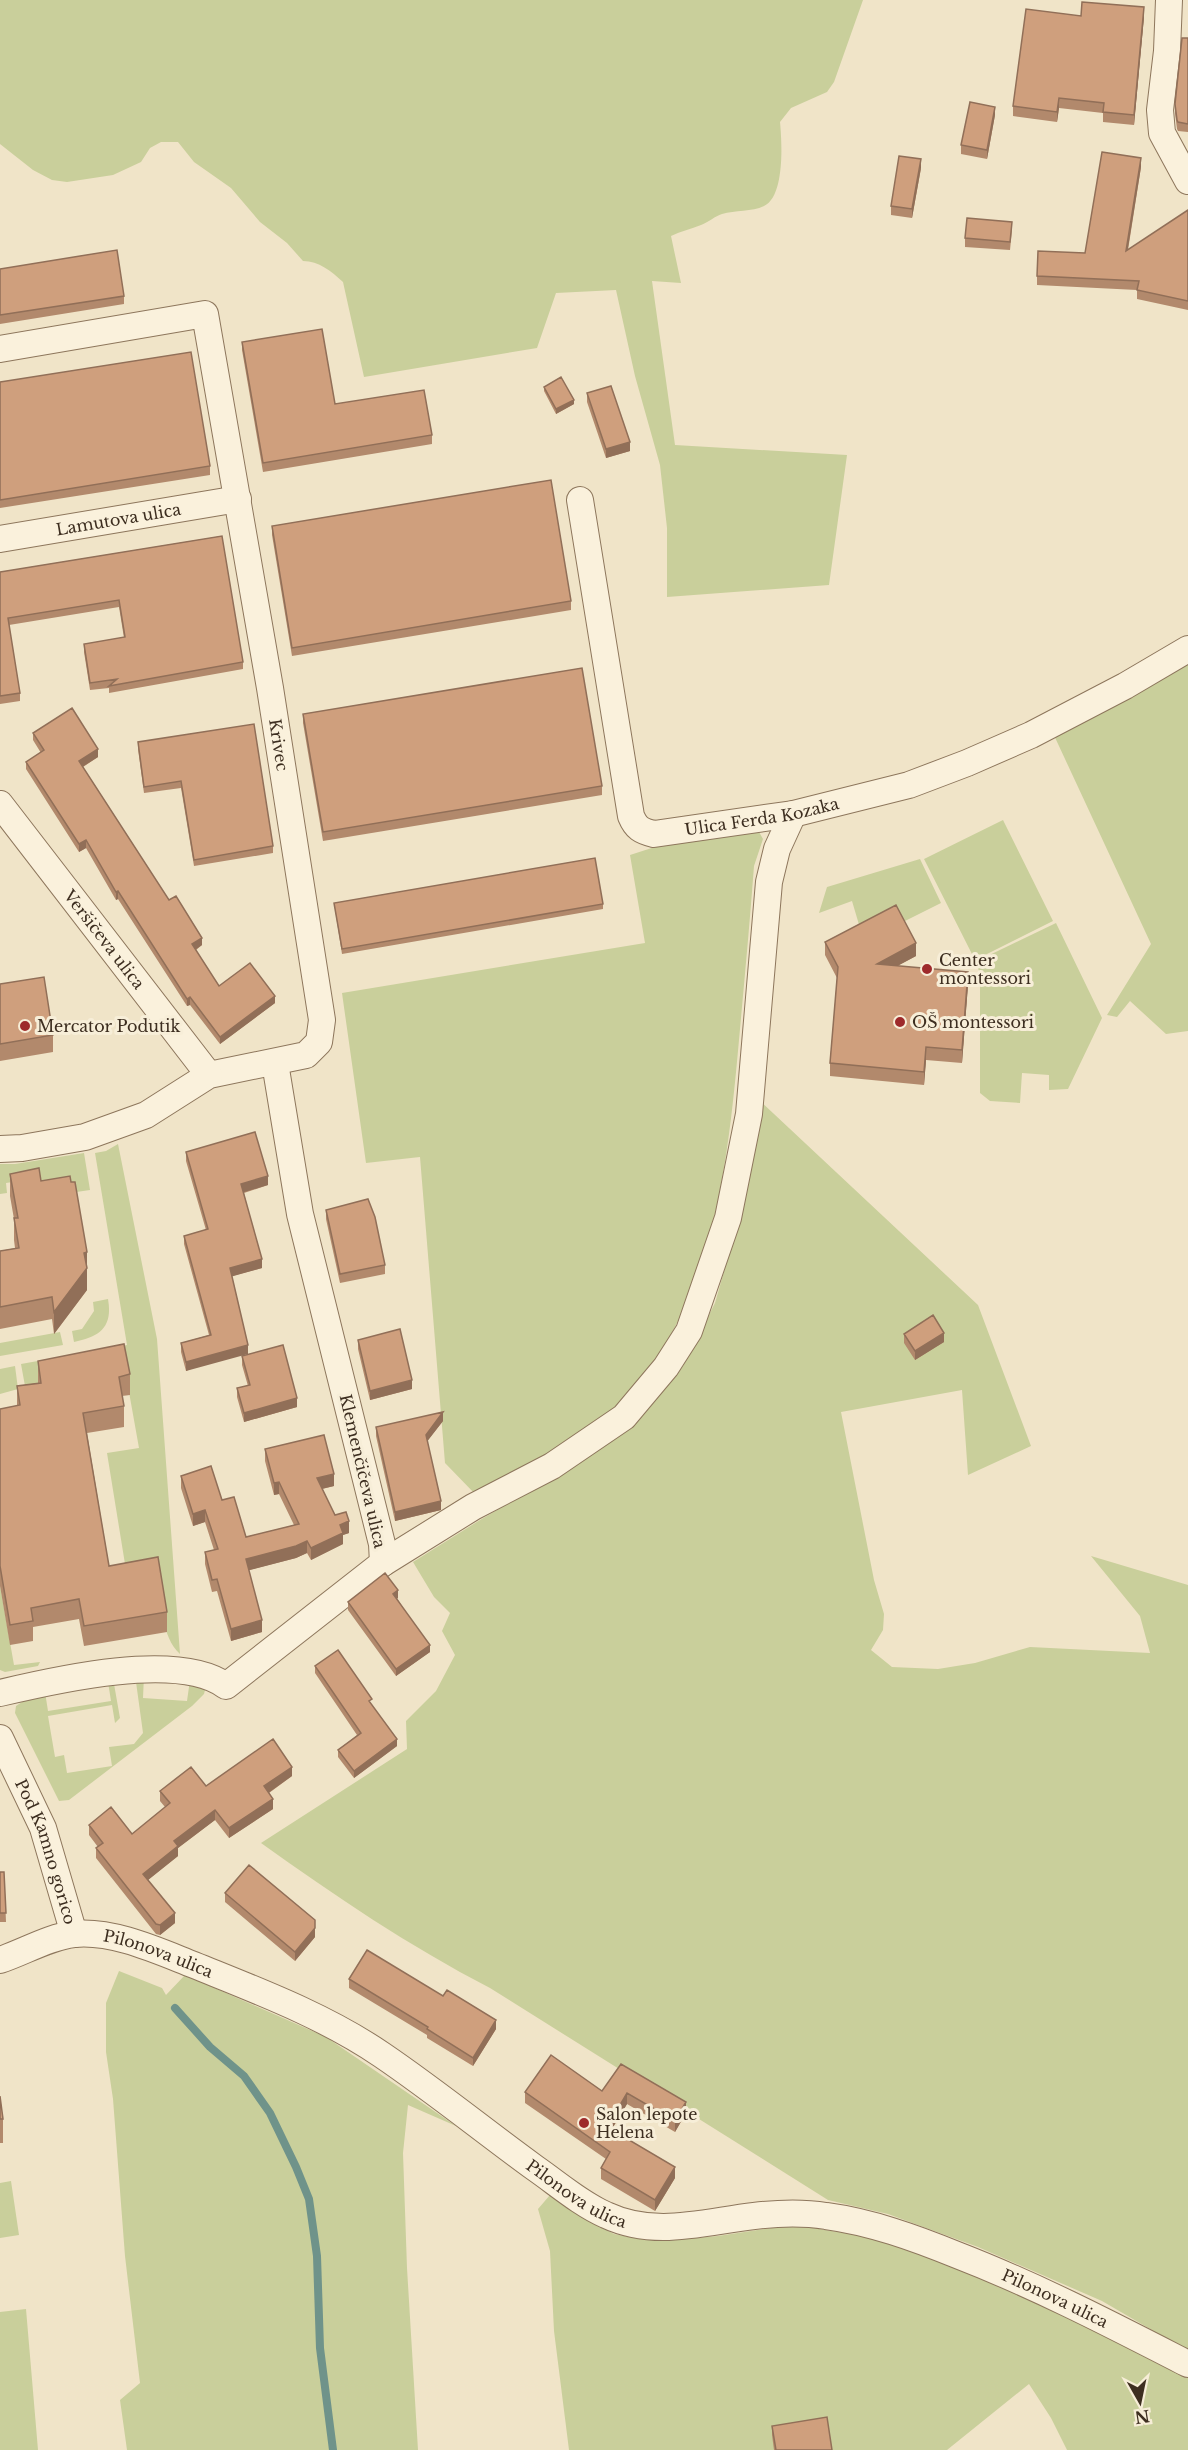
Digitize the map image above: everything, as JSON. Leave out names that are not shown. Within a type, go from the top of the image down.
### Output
[{"type":"street","points":[[1169,0],[1160,111],[1162,133],[1188,181]]},
{"type":"street","name":"Krivec","points":[[0,349],[205,314],[238,500],[322,1020],[319,1041],[306,1055],[209,1076],[146,1115],[85,1137],[22,1148],[0,1149]]},
{"type":"street","name":"Lamutova ulica","points":[[0,539],[238,500]]},
{"type":"street","name":"Ulica Ferda Kozaka","points":[[580,500],[631,816],[635,827],[654,834],[793,814],[909,785],[967,763],[1063,718],[1125,686],[1188,649]]},
{"type":"street","name":"Veršičeva ulica","points":[[0,804],[209,1076]]},
{"type":"street","points":[[383,1563],[473,1507],[552,1466],[624,1417],[666,1367],[689,1331],[728,1218],[749,1114],[769,882],[777,849],[793,814]]},
{"type":"street","name":"Klemenčičeva ulica","points":[[0,1693],[55,1681],[147,1669],[189,1671],[208,1676],[226,1686],[383,1563],[379,1532],[300,1214],[275,1063]]},
{"type":"street","name":"Pod Kamno gorico","points":[[0,1738],[43,1828],[75,1934]]},
{"type":"street","name":"Pilonova ulica","points":[[0,1960],[59,1937],[75,1934],[115,1938],[180,1960],[328,2023],[381,2054],[567,2191],[614,2219],[658,2228],[792,2213],[858,2222],[923,2242],[997,2270],[1049,2293],[1188,2364]]},
{"type":"green space","points":[[0,0],[863,0],[834,82],[827,92],[791,108],[780,122],[781,168],[776,191],[771,200],[759,208],[722,214],[704,224],[671,236],[681,283],[652,281],[675,445],[847,455],[829,585],[667,597],[667,528],[660,465],[635,376],[616,290],[556,293],[537,348],[364,377],[343,282],[320,265],[303,261],[287,243],[260,222],[231,188],[194,162],[178,142],[161,142],[150,148],[141,162],[113,175],[67,182],[52,180],[33,170],[0,144]]},
{"type":"green space","points":[[1188,658],[1188,1031],[1166,1034],[1130,1001],[1117,1017],[1107,1015],[1151,944],[1052,731]]},
{"type":"green space","points":[[1003,820],[1053,921],[975,960],[924,859]]},
{"type":"green space","points":[[759,832],[763,839],[754,866],[729,1132],[710,1236],[694,1285],[672,1332],[644,1376],[608,1415],[562,1449],[477,1496],[445,1463],[420,1157],[366,1163],[342,993],[645,943],[630,855],[661,845]]},
{"type":"green space","points":[[920,859],[941,903],[903,922],[860,928],[852,901],[819,913],[827,887]]},
{"type":"green space","points":[[1056,923],[1102,1018],[1068,1089],[1049,1090],[1049,1075],[1022,1073],[1020,1103],[990,1101],[980,1093],[980,973],[975,962]]},
{"type":"green space","points":[[758,1099],[978,1305],[1031,1446],[968,1475],[962,1390],[841,1412],[874,1580],[884,1614],[883,1630],[871,1650],[892,1667],[938,1669],[975,1663],[1030,1647],[1150,1653],[1140,1616],[1091,1556],[1188,1585],[1188,2351],[1102,2301],[978,2247],[888,2214],[828,2200],[490,1988],[401,1938],[261,1843],[407,1749],[406,1721],[436,1691],[455,1655],[442,1631],[450,1613],[434,1597],[413,1562],[566,1470],[645,1409],[683,1366],[715,1303],[733,1240]]},
{"type":"green space","points":[[118,1144],[157,1339],[180,1654],[174,1647],[166,1629],[158,1577],[125,1564],[107,1453],[139,1448],[124,1364],[25,1386],[21,1364],[127,1345],[95,1153],[106,1151]]},
{"type":"green space","points":[[84,1153],[90,1190],[42,1197],[38,1178],[6,1183],[7,1193],[0,1194],[0,1164],[15,1164]]},
{"type":"green space","points":[[108,1299],[108,1317],[103,1329],[98,1334],[74,1342],[72,1331],[82,1329],[94,1311],[93,1302]]},
{"type":"green space","points":[[60,1332],[63,1345],[0,1356],[0,1343]]},
{"type":"green space","points":[[15,1366],[18,1389],[0,1394],[0,1369]]},
{"type":"green space","points":[[0,1586],[14,1665],[40,1662],[38,1666],[5,1672],[0,1670]]},
{"type":"green space","points":[[144,1676],[143,1698],[187,1701],[190,1680],[205,1690],[204,1694],[192,1706],[69,1800],[59,1801],[15,1713],[16,1706],[28,1698],[45,1692],[48,1711],[111,1701],[108,1682],[114,1684],[120,1718],[115,1723],[112,1705],[48,1716],[55,1757],[64,1755],[67,1773],[112,1766],[109,1747],[134,1744],[143,1733],[136,1682]]},
{"type":"green space","points":[[119,1971],[162,1988],[166,1995],[185,1975],[326,2037],[456,2126],[408,2105],[403,2153],[407,2268],[418,2450],[127,2450],[120,2400],[140,2383],[125,2256],[113,2099],[106,2052],[106,2003]]},
{"type":"green space","points":[[11,2181],[19,2235],[0,2238],[0,2183]]},
{"type":"green space","points":[[550,2195],[614,2234],[640,2239],[670,2240],[778,2227],[807,2227],[869,2237],[972,2273],[1067,2315],[1188,2378],[1188,2450],[1067,2450],[1051,2418],[1029,2384],[947,2450],[569,2450],[554,2331],[550,2251],[538,2209]]},
{"type":"green space","points":[[26,2309],[38,2450],[0,2450],[0,2312]]},
{"type":"building","points":[[1082,2],[1144,7],[1134,115],[1103,112],[1104,103],[1059,98],[1057,112],[1013,106],[1026,9],[1081,16]]},
{"type":"building","points":[[1182,38],[1188,38],[1188,124],[1178,122],[1175,104]]},
{"type":"building","points":[[970,102],[995,107],[987,150],[961,145]]},
{"type":"building","points":[[1102,152],[1141,158],[1126,251],[1188,210],[1188,301],[1137,290],[1139,281],[1037,276],[1038,251],[1085,253]]},
{"type":"building","points":[[899,156],[921,159],[912,209],[891,206]]},
{"type":"building","points":[[967,218],[1012,222],[1010,242],[965,238]]},
{"type":"building","points":[[117,250],[124,296],[0,315],[0,269]]},
{"type":"building","points":[[322,329],[335,404],[424,390],[432,435],[263,463],[242,342]]},
{"type":"building","points":[[191,352],[210,466],[0,500],[0,382]]},
{"type":"building","points":[[561,377],[574,400],[556,409],[544,387]]},
{"type":"building","points":[[611,386],[630,442],[606,449],[587,393]]},
{"type":"building","points":[[551,480],[571,601],[292,648],[272,526]]},
{"type":"building","points":[[222,536],[243,662],[109,686],[117,679],[90,683],[84,644],[125,637],[119,600],[8,618],[20,693],[0,696],[0,572]]},
{"type":"building","points":[[582,668],[602,786],[323,832],[303,714]]},
{"type":"building","points":[[72,708],[98,749],[79,761],[169,900],[176,896],[202,938],[192,944],[219,986],[250,963],[275,996],[220,1037],[190,997],[187,999],[118,891],[116,892],[86,840],[79,844],[26,762],[44,750],[33,733]]},
{"type":"building","points":[[254,724],[273,846],[194,860],[181,781],[144,787],[138,742]]},
{"type":"building","points":[[595,858],[603,904],[342,949],[334,903]]},
{"type":"building","name":"OŠ montessori","points":[[896,905],[916,943],[877,964],[968,972],[962,1050],[926,1047],[924,1072],[830,1063],[838,967],[825,942]]},
{"type":"building","name":"Mercator Podutik","points":[[44,977],[53,1035],[0,1044],[0,984]]},
{"type":"building","points":[[255,1132],[268,1176],[241,1184],[262,1259],[230,1268],[248,1345],[186,1362],[181,1343],[211,1335],[184,1236],[208,1229],[186,1152]]},
{"type":"building","points":[[39,1168],[41,1181],[70,1176],[71,1182],[75,1182],[87,1252],[84,1253],[87,1268],[54,1312],[52,1297],[0,1307],[0,1251],[19,1248],[14,1218],[18,1218],[10,1174]]},
{"type":"building","points":[[368,1199],[375,1217],[385,1265],[340,1274],[326,1210]]},
{"type":"building","points":[[933,1315],[944,1333],[915,1351],[904,1334]]},
{"type":"building","points":[[400,1329],[412,1380],[370,1391],[358,1340]]},
{"type":"building","points":[[124,1344],[130,1374],[119,1377],[124,1406],[83,1413],[109,1566],[158,1557],[167,1612],[84,1626],[79,1599],[31,1608],[33,1621],[10,1625],[0,1566],[0,1409],[20,1405],[17,1386],[41,1383],[38,1361]]},
{"type":"building","points":[[283,1345],[297,1398],[244,1413],[237,1388],[250,1385],[242,1356]]},
{"type":"building","points":[[443,1412],[426,1435],[441,1501],[395,1512],[376,1427]]},
{"type":"building","points":[[324,1435],[334,1474],[317,1478],[335,1515],[346,1512],[349,1521],[340,1525],[343,1533],[311,1548],[307,1541],[246,1559],[262,1620],[231,1629],[217,1579],[212,1580],[205,1552],[218,1549],[205,1510],[193,1514],[181,1476],[211,1466],[222,1500],[234,1497],[246,1537],[299,1524],[279,1482],[274,1483],[265,1449]]},
{"type":"building","points":[[385,1573],[398,1590],[393,1594],[430,1645],[396,1669],[348,1602]]},
{"type":"building","points":[[338,1650],[372,1699],[369,1701],[397,1739],[354,1771],[338,1750],[361,1733],[315,1666]]},
{"type":"building","points":[[273,1739],[292,1767],[264,1786],[273,1799],[229,1828],[215,1810],[174,1841],[178,1846],[143,1874],[175,1913],[160,1925],[156,1924],[96,1848],[103,1843],[89,1825],[111,1807],[132,1834],[170,1803],[160,1791],[191,1767],[206,1786]]},
{"type":"building","points":[[249,1865],[315,1920],[315,1928],[295,1952],[225,1893]]},
{"type":"building","points":[[0,1872],[4,1872],[6,1913],[0,1913]]},
{"type":"building","points":[[367,1950],[443,1996],[447,1990],[496,2020],[473,2058],[427,2029],[428,2027],[349,1979]]},
{"type":"building","points":[[551,2055],[602,2091],[621,2064],[686,2102],[675,2121],[627,2093],[607,2127],[675,2167],[655,2200],[601,2168],[610,2152],[525,2092]]},
{"type":"building","points":[[0,2096],[3,2119],[0,2119]]},
{"type":"building","points":[[827,2417],[832,2450],[776,2450],[772,2426]]},
{"type":"waterway","points":[[175,2008],[210,2047],[244,2076],[270,2113],[309,2199],[317,2256],[320,2348],[333,2450]]},
{"type":"place","name":"Center montessori","points":[[927,969]]},
{"type":"place","name":"OŠ montessori","points":[[900,1022]]},
{"type":"place","name":"Mercator Podutik","points":[[25,1026]]},
{"type":"place","name":"Salon lepote Helena","points":[[584,2123]]}]
